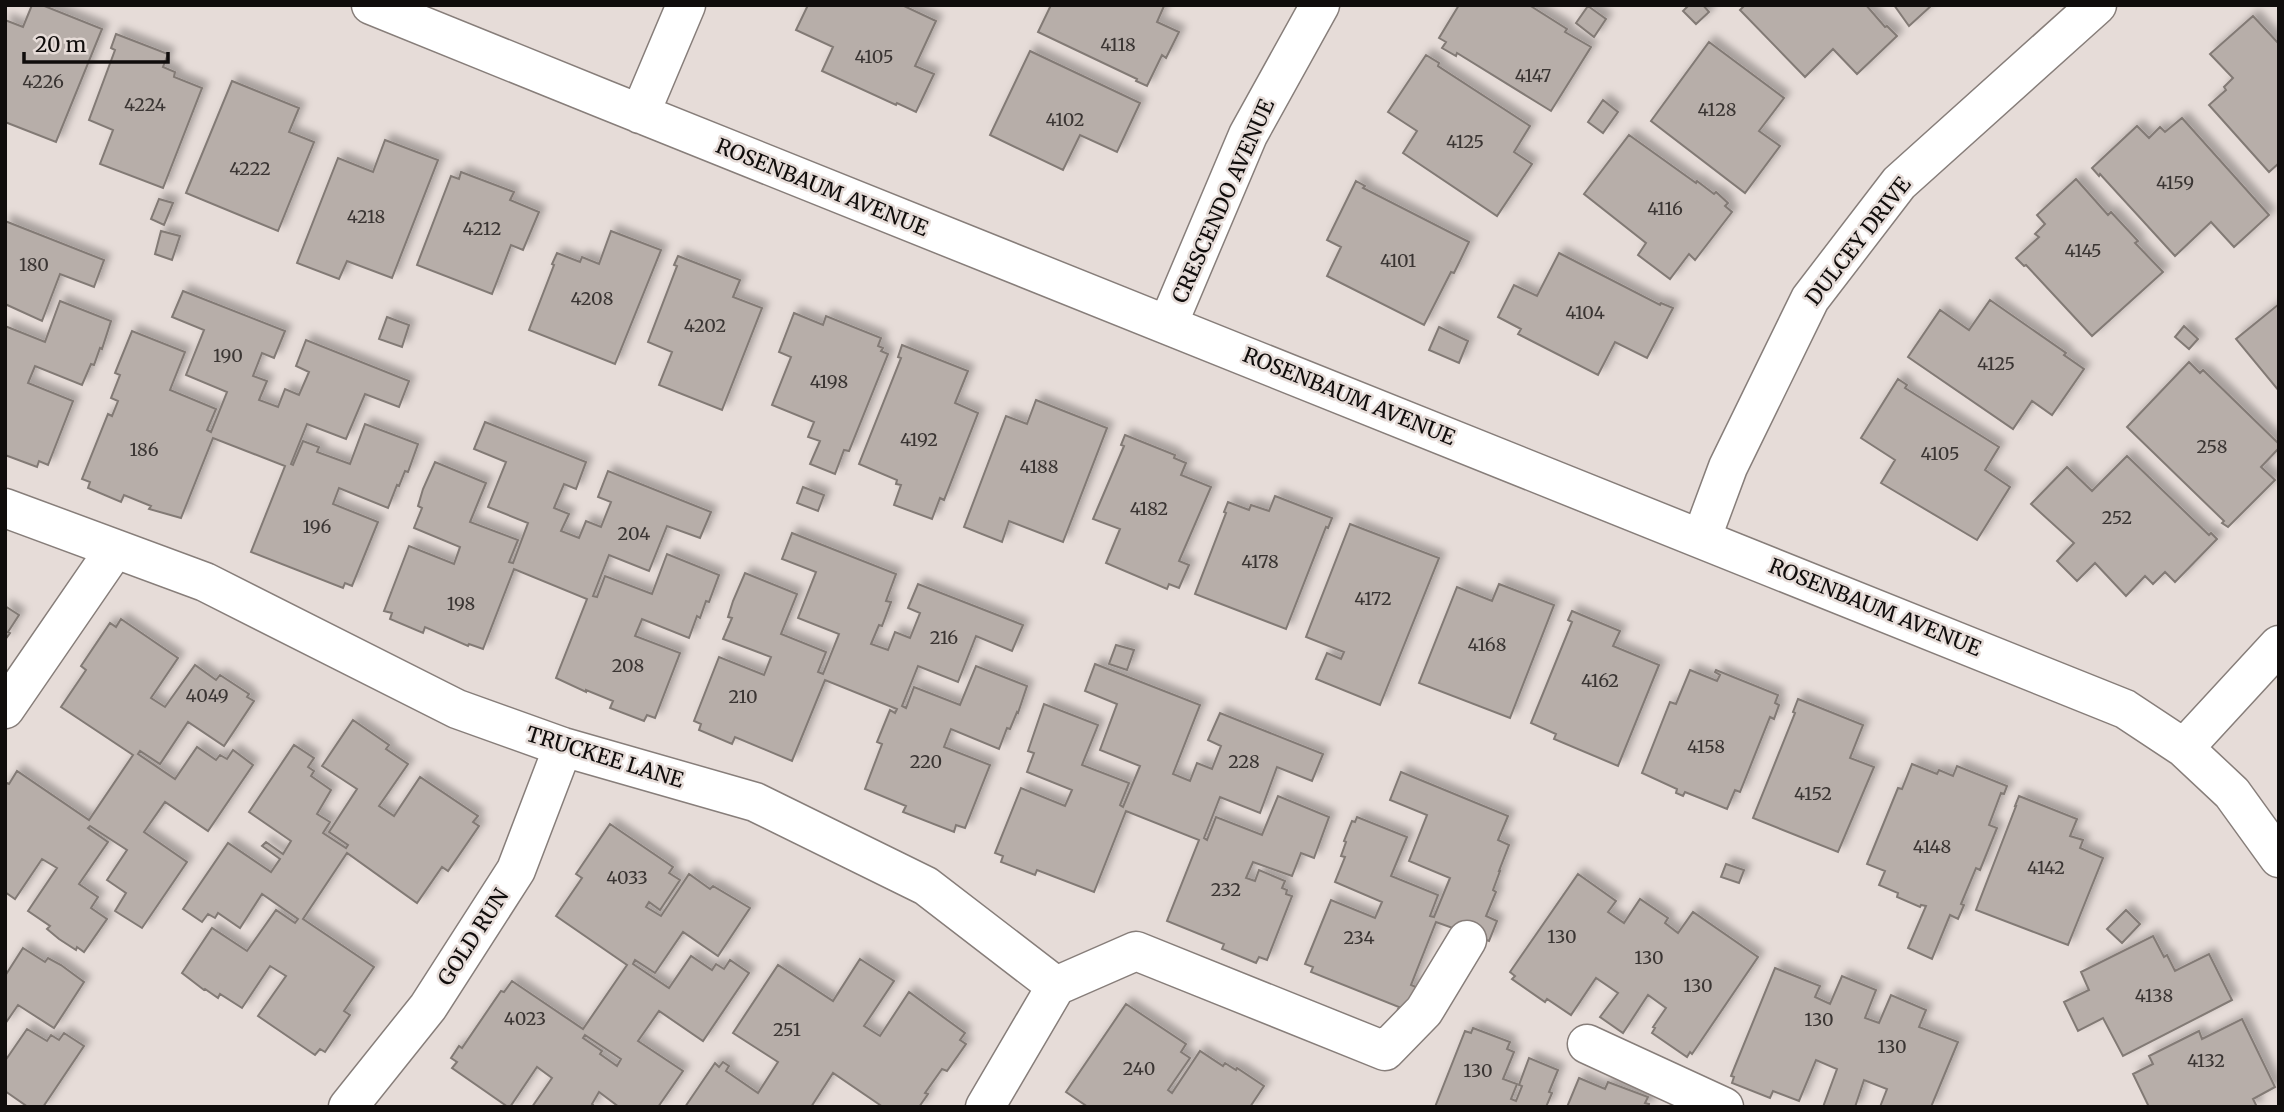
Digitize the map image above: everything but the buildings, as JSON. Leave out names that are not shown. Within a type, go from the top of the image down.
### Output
[{"type":"street","name":"ROSENBAUM AVENUE","points":[[371,5],[2125,709],[2184,748],[2232,793],[2279,858]]},
{"type":"street","points":[[640,114],[686,5]]},
{"type":"street","name":"CRESCENDO AVENUE","points":[[1168,324],[1248,135],[1320,5]]},
{"type":"street","name":"DULCEY DRIVE","points":[[1702,537],[1728,467],[1810,299],[1899,183],[2097,5]]},
{"type":"street","name":"TRUCKEE LANE","points":[[5,508],[205,582],[457,709],[563,747],[755,802],[926,886],[1056,986]]},
{"type":"street","points":[[5,709],[115,549]]},
{"type":"street","points":[[2184,748],[2279,645]]},
{"type":"street","name":"GOLD RUN","points":[[348,1107],[428,1007],[516,870],[563,747]]},
{"type":"street","points":[[985,1107],[1056,986],[1136,951],[1385,1051],[1424,1012],[1467,940]]},
{"type":"street","points":[[1587,1044],[1724,1107]]}]
